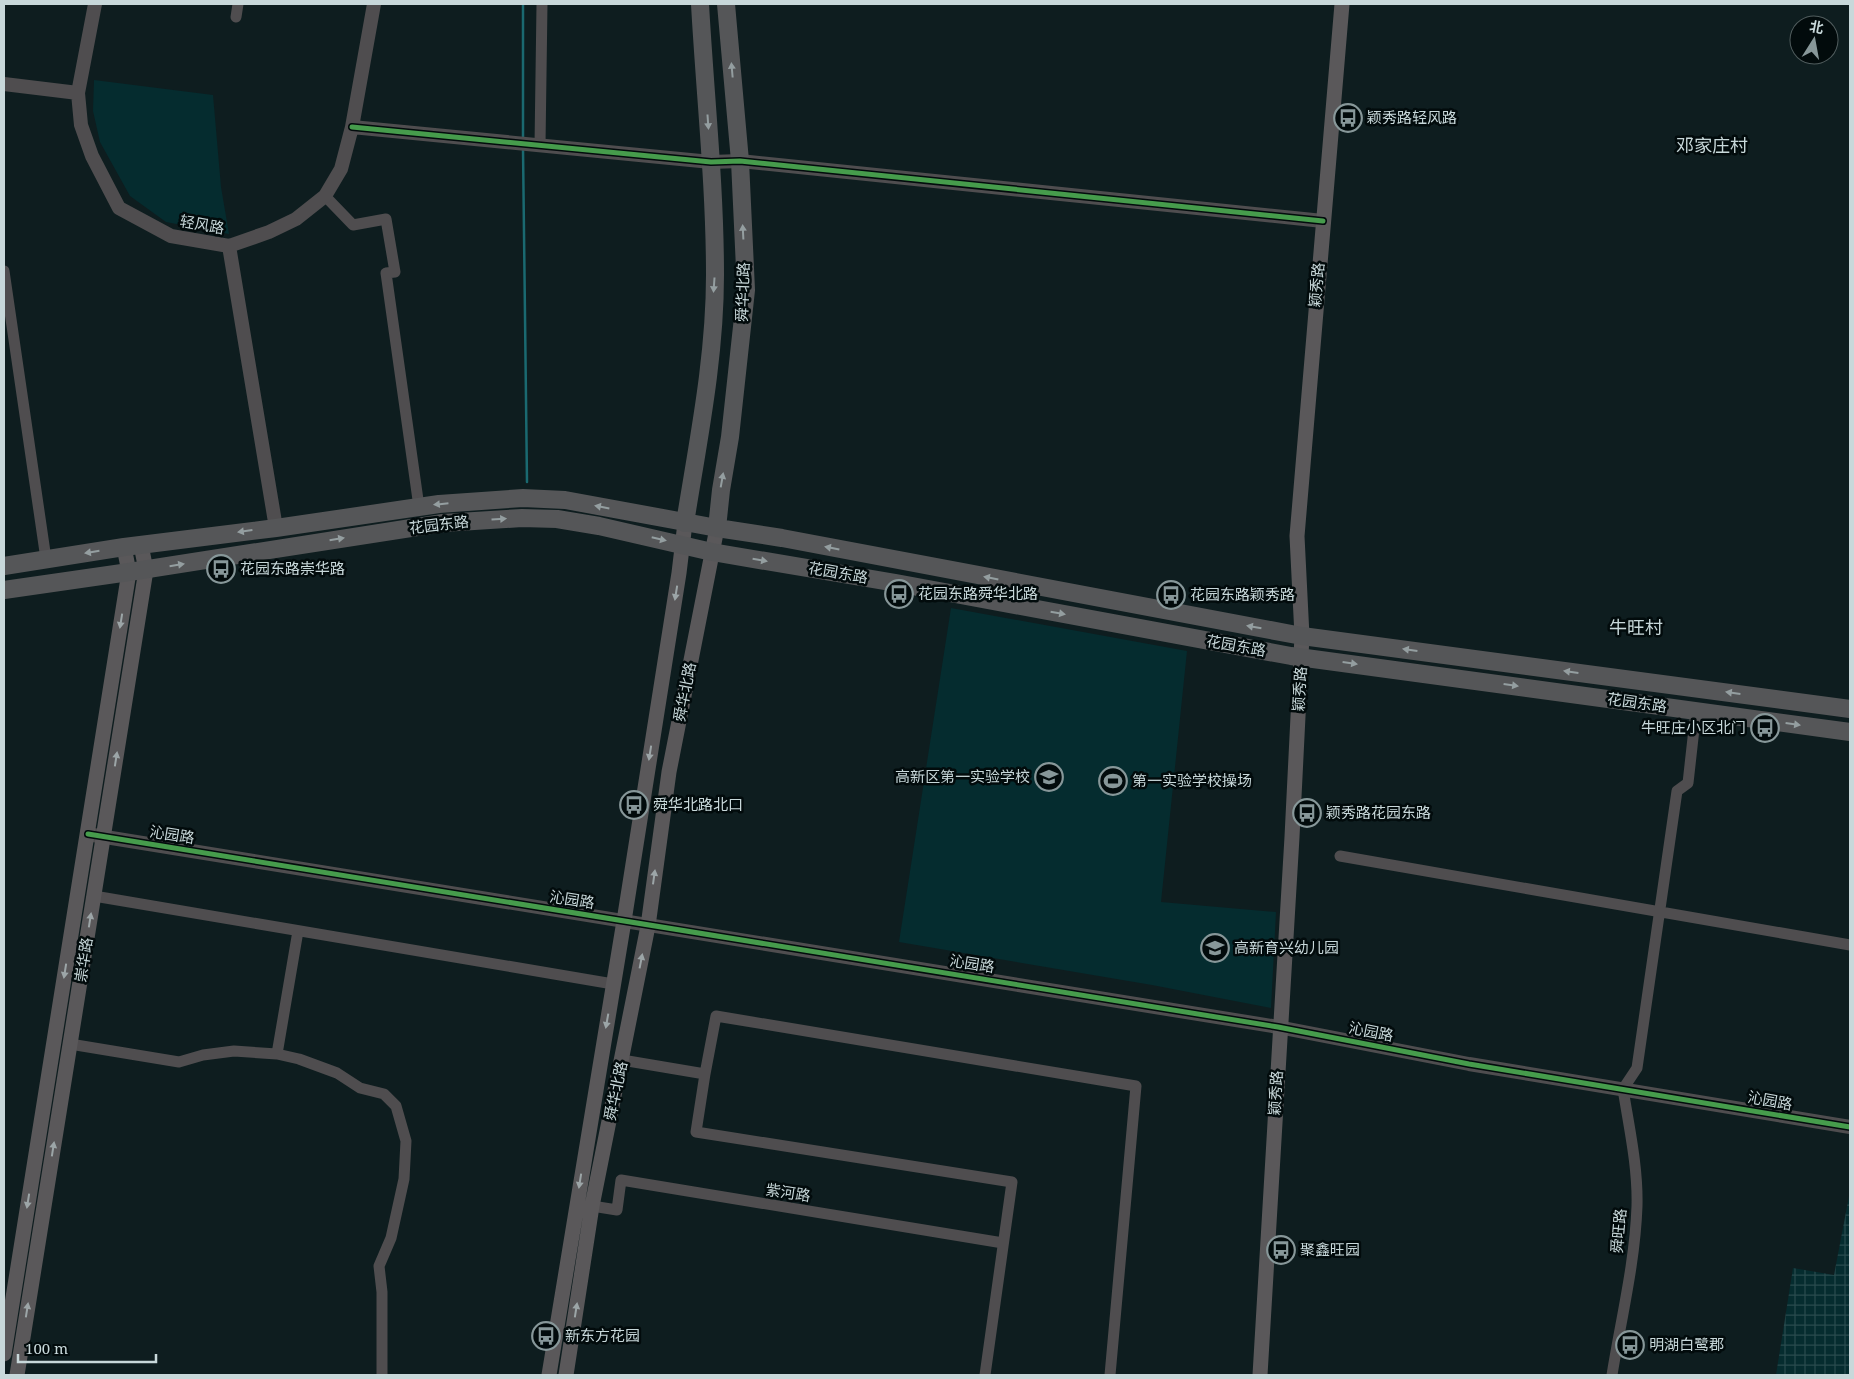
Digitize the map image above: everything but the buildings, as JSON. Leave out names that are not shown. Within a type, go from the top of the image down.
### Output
[{"type":"main road","name":"舜华北路","points":[[549,1375],[624,921],[708,378],[715,276],[711,162],[700,4]]},
{"type":"main road","name":"舜华北路","points":[[566,1375],[592,1206],[648,926],[669,772],[717,528],[730,437],[746,290],[740,161],[726,4]]},
{"type":"main road","name":"颖秀路","points":[[1260,1375],[1302,657],[1297,536],[1342,4]]},
{"type":"main road","name":"花园东路","points":[[4,566],[132,546],[276,528],[439,504],[523,498],[556,500],[782,538],[1302,636],[1850,709]]},
{"type":"main road","name":"花园东路","points":[[4,590],[443,523],[522,518],[557,519],[712,552],[1302,657],[1850,732]]},
{"type":"main road","name":"崇华路","points":[[17,1375],[104,836],[137,571],[132,546]]},
{"type":"main road","name":"崇华路","points":[[4,1354],[88,834],[137,571]]},
{"type":"street","name":"轻风路","points":[[95,4],[78,93],[81,125],[92,156],[120,208],[171,236],[229,246],[276,528]]},
{"type":"street","points":[[236,17],[238,4]]},
{"type":"street","points":[[229,246],[269,232],[296,219],[325,196],[342,169],[352,127],[374,4]]},
{"type":"street","points":[[529,144],[542,4]]},
{"type":"street","points":[[4,84],[78,93]]},
{"type":"street","points":[[352,127],[711,162],[740,161],[1323,221]]},
{"type":"street","points":[[325,196],[353,225],[386,219],[395,272],[386,273],[420,507]]},
{"type":"street","points":[[4,271],[46,559]]},
{"type":"street","points":[[1623,1089],[1637,1068],[1676,791],[1688,783],[1696,711]]},
{"type":"street","name":"沁园路","points":[[88,834],[1280,1028],[1469,1064],[1850,1127]]},
{"type":"street","points":[[1340,856],[1850,945]]},
{"type":"street","points":[[94,896],[613,984]]},
{"type":"street","points":[[277,1054],[298,930]]},
{"type":"street","points":[[985,1375],[1012,1182],[696,1132],[716,1016],[1136,1086],[1110,1375]]},
{"type":"street","points":[[70,1044],[179,1062],[203,1055],[234,1051],[277,1054],[299,1059],[337,1072],[360,1088],[384,1094],[396,1106],[406,1141],[402,1188],[391,1238],[379,1266],[382,1292],[382,1375]]},
{"type":"street","points":[[622,1060],[705,1074]]},
{"type":"street","name":"舜旺路","points":[[1612,1375],[1631,1259],[1637,1205],[1633,1152],[1623,1089]]},
{"type":"street","name":"紫河路","points":[[592,1206],[617,1210],[621,1180],[1003,1243]]},
{"type":"shaded area","points":[[94,80],[213,95],[221,187],[229,234],[166,222],[130,196],[100,142],[93,111]]},
{"type":"shaded area","name":"高新区第一实验学校","points":[[951,608],[1187,651],[1161,902],[1276,912],[1271,1008],[1152,985],[899,942]]},
{"type":"shaded area","points":[[1850,1191],[1850,1375],[1776,1375],[1793,1268],[1834,1275]]},
{"type":"waterway","points":[[523,4],[523,138]]},
{"type":"waterway","points":[[523,149],[527,482]]},
{"type":"cycle path","points":[[352,127],[711,162],[740,161],[1323,221]]},
{"type":"cycle path","points":[[88,834],[1278,1027],[1469,1064],[1850,1127]]},
{"type":"place","name":"颖秀路轻风路","points":[[1348,118]]},
{"type":"place","name":"花园东路崇华路","points":[[221,569]]},
{"type":"place","name":"花园东路舜华北路","points":[[899,594]]},
{"type":"place","name":"花园东路颖秀路","points":[[1171,595]]},
{"type":"place","name":"牛旺庄小区北门","points":[[1765,728]]},
{"type":"place","name":"高新区第一实验学校","points":[[1049,777]]},
{"type":"place","name":"第一实验学校操场","points":[[1113,781]]},
{"type":"place","name":"舜华北路北口","points":[[634,805]]},
{"type":"place","name":"颖秀路花园东路","points":[[1307,813]]},
{"type":"place","name":"高新育兴幼儿园","points":[[1215,948]]},
{"type":"place","name":"聚鑫旺园","points":[[1281,1250]]},
{"type":"place","name":"新东方花园","points":[[546,1336]]},
{"type":"place","name":"明湖白鹭郡","points":[[1630,1345]]},
{"type":"district","name":"邓家庄村","points":[[1712,146]]},
{"type":"district","name":"牛旺村","points":[[1636,628]]}]
